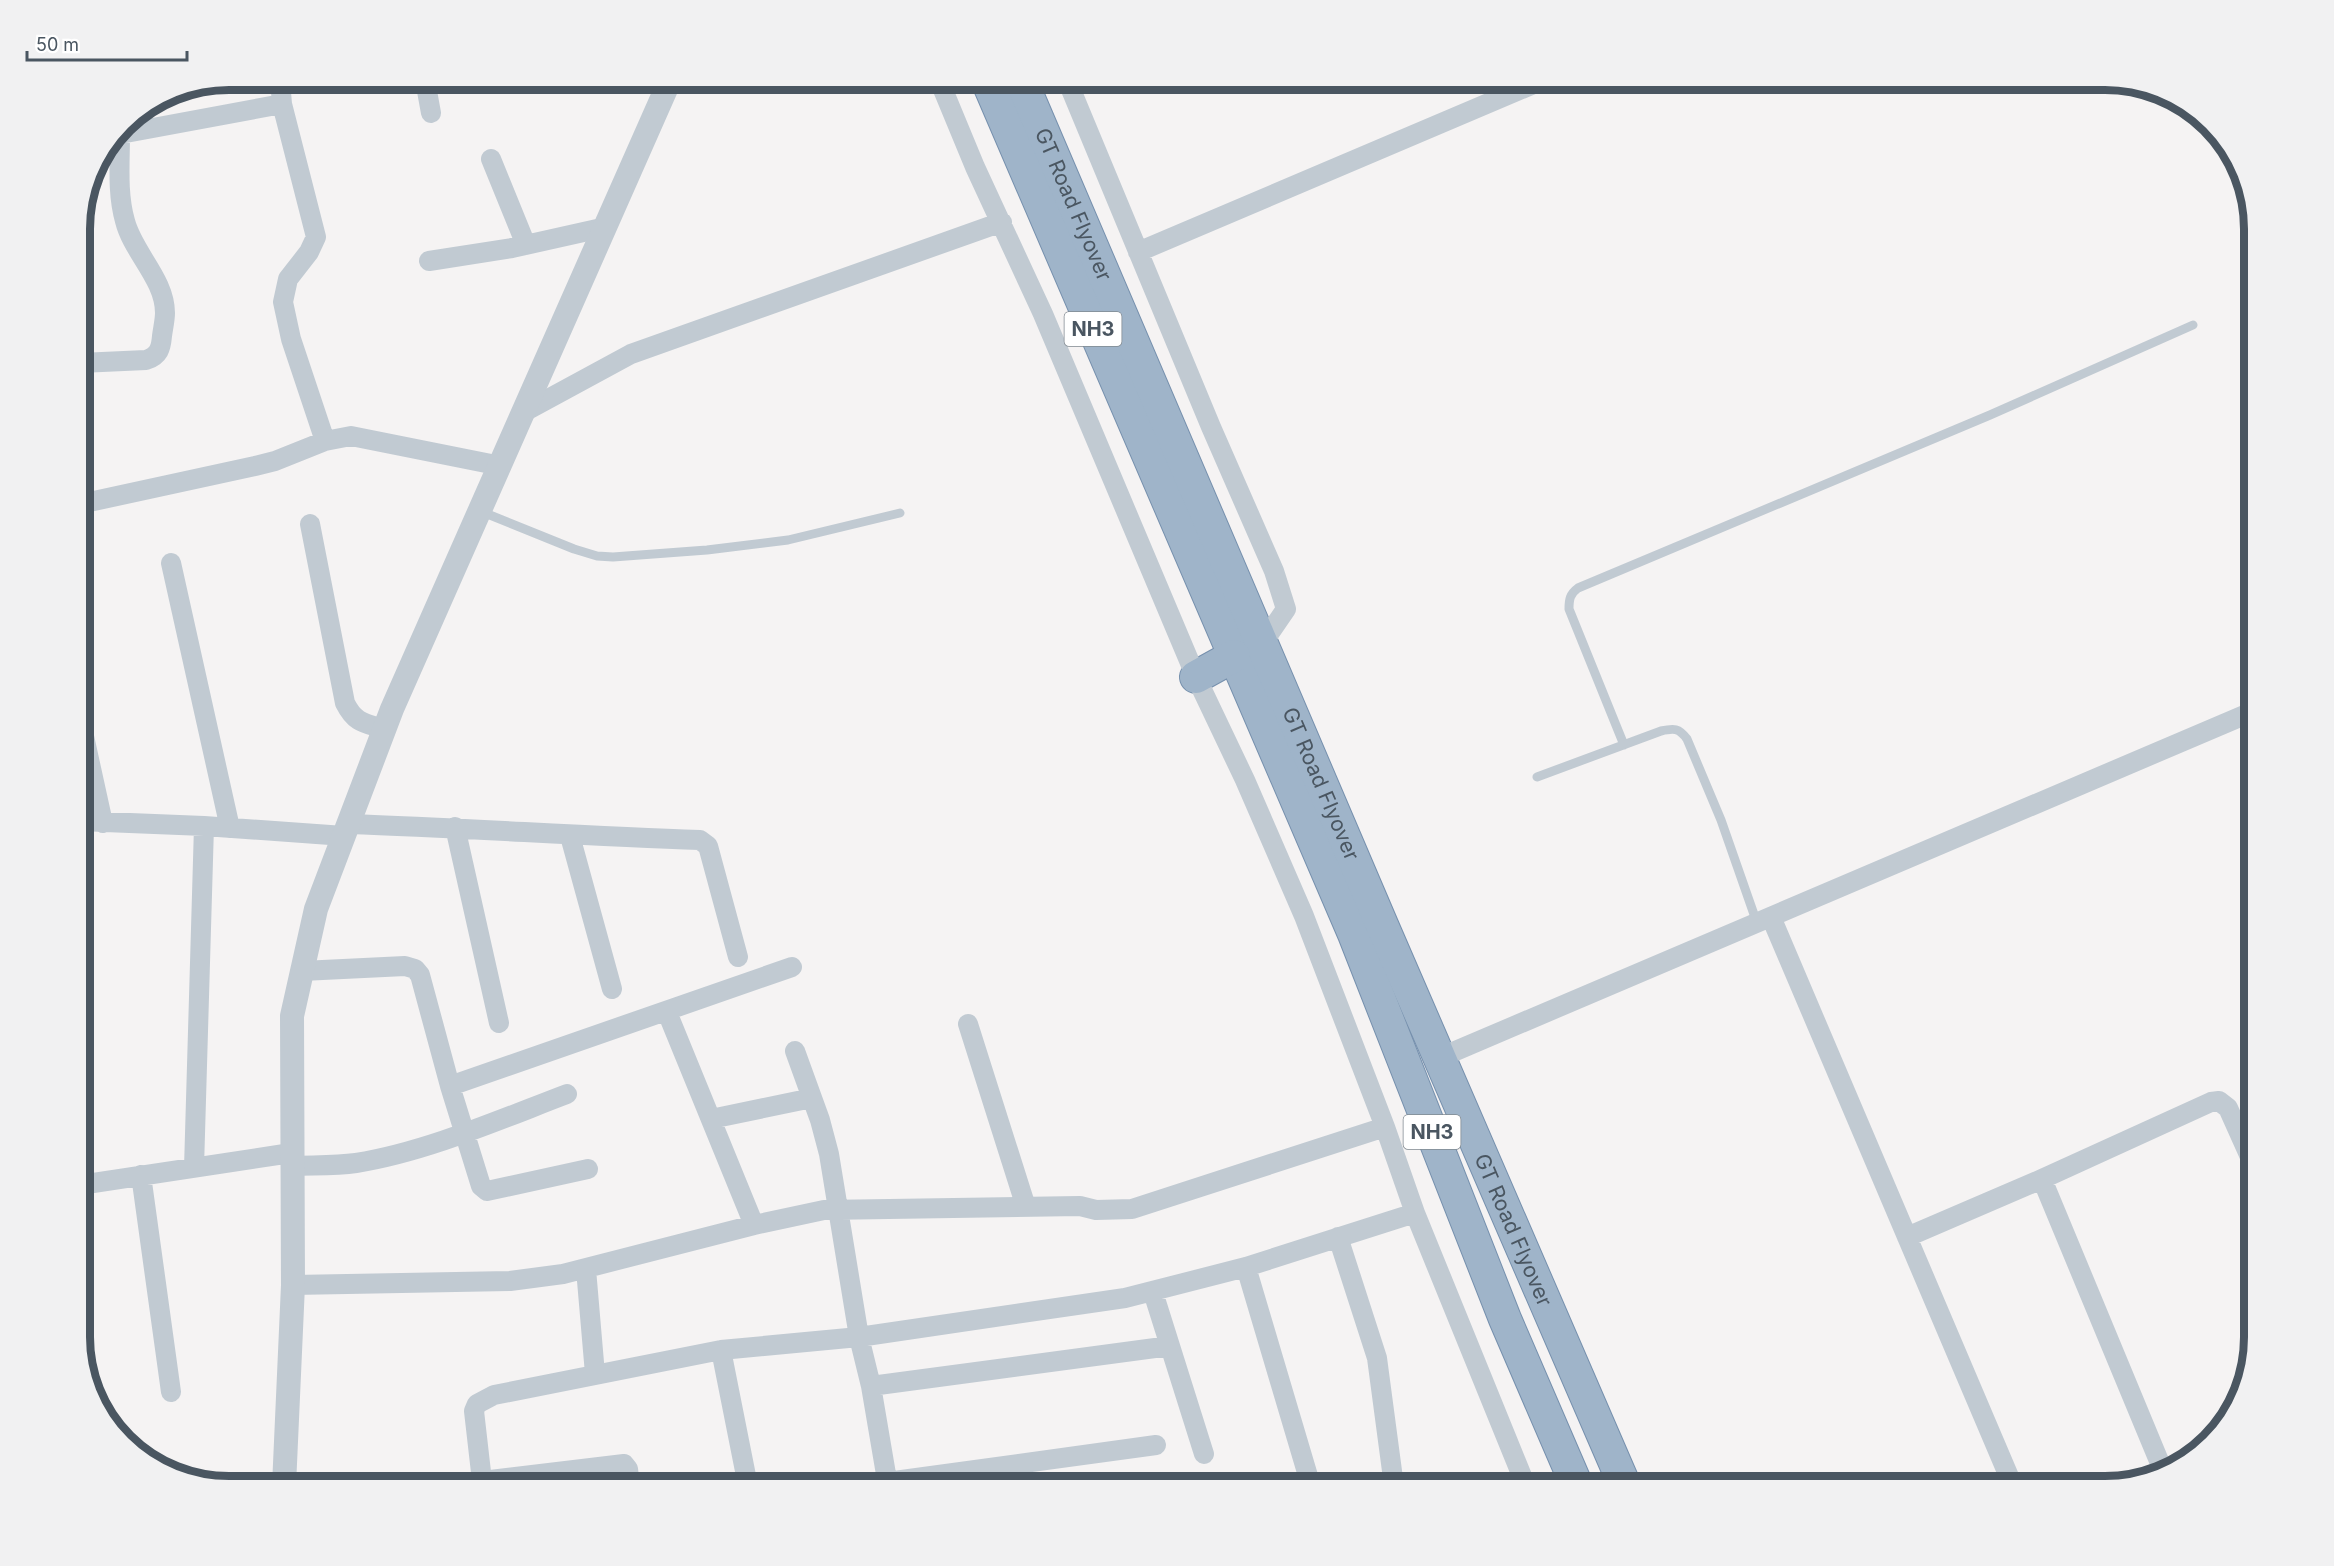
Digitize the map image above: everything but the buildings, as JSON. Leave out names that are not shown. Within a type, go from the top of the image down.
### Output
[{"type":"highway","name":"GT Road Flyover","points":[[992,90],[1248,650],[1440,1058],[1621,1476]]},
{"type":"highway","name":"GT Road Flyover","points":[[1025,90],[1248,650],[1354,934],[1505,1319],[1573,1476]]},
{"type":"highway","points":[[1196,677],[1248,650]]},
{"type":"street","points":[[281,90],[282,104],[316,237],[309,252],[288,279],[283,302],[291,339],[325,441]]},
{"type":"street","points":[[427,90],[431,113]]},
{"type":"street","points":[[284,1476],[293,1285],[292,1016],[316,909],[384,729],[666,90]]},
{"type":"street","points":[[943,90],[975,167],[1043,314],[1196,677],[1245,780],[1304,916],[1385,1127],[1415,1214],[1522,1476]]},
{"type":"street","points":[[1071,90],[1274,571],[1286,609],[1248,650]]},
{"type":"street","points":[[1138,252],[1519,90]]},
{"type":"street","points":[[129,133],[282,104]]},
{"type":"street","points":[[90,363],[146,360],[153,357],[160,350],[165,314],[159,287],[130,239],[120,200],[118,145]]},
{"type":"street","points":[[491,159],[525,245]]},
{"type":"street","points":[[524,412],[632,354],[1002,222]]},
{"type":"street","points":[[429,261],[525,245],[606,227]]},
{"type":"street","points":[[90,502],[255,466],[325,441],[351,436],[501,466]]},
{"type":"street","points":[[310,525],[345,703],[351,715],[361,723],[384,729]]},
{"type":"street","points":[[171,563],[230,828]]},
{"type":"street","points":[[1440,1058],[2244,715]]},
{"type":"street","points":[[90,764],[103,824]]},
{"type":"street","points":[[90,822],[346,830],[455,827],[570,836],[700,840],[705,842],[738,957]]},
{"type":"street","points":[[194,1168],[204,826]]},
{"type":"street","points":[[455,827],[499,1023]]},
{"type":"street","points":[[570,836],[612,989]]},
{"type":"street","points":[[1764,920],[1907,1237],[2009,1476]]},
{"type":"street","points":[[302,971],[405,966],[415,969],[423,984],[450,1086],[481,1186],[487,1191],[497,1191],[588,1169]]},
{"type":"street","points":[[450,1086],[792,967]]},
{"type":"street","points":[[667,1012],[754,1225]]},
{"type":"street","points":[[968,1024],[1026,1207]]},
{"type":"street","points":[[795,1051],[829,1154],[859,1337],[871,1386],[886,1476]]},
{"type":"street","points":[[90,1183],[194,1168],[291,1160],[362,1162],[464,1133],[567,1094]]},
{"type":"street","points":[[711,1119],[812,1098]]},
{"type":"street","points":[[1907,1237],[2042,1179],[2205,1104],[2219,1101],[2228,1108],[2244,1144]]},
{"type":"street","points":[[293,1285],[510,1281],[541,1278],[586,1269],[754,1225],[838,1209],[1080,1206],[1096,1210],[1132,1209],[1385,1127]]},
{"type":"street","points":[[141,1175],[171,1392]]},
{"type":"street","points":[[2042,1179],[2161,1465]]},
{"type":"street","points":[[482,1476],[474,1411],[477,1404],[494,1395],[721,1350],[859,1337],[1153,1292],[1246,1267],[1415,1214]]},
{"type":"street","points":[[1338,1237],[1377,1358],[1393,1476]]},
{"type":"street","points":[[1246,1267],[1308,1476]]},
{"type":"street","points":[[586,1269],[595,1374]]},
{"type":"street","points":[[1153,1292],[1204,1454]]},
{"type":"street","points":[[871,1386],[1170,1346]]},
{"type":"street","points":[[721,1350],[746,1476]]},
{"type":"street","points":[[942,1476],[1156,1445]]},
{"type":"street","points":[[518,1476],[624,1464],[628,1469],[629,1476]]},
{"type":"lane","points":[[1624,745],[1569,609],[1569,600],[1578,588],[1990,415],[2193,325]]},
{"type":"lane","points":[[480,512],[574,549],[597,556],[613,557],[707,550],[788,540],[900,513]]},
{"type":"lane","points":[[1537,777],[1661,731],[1673,728],[1682,732],[1764,920]]}]
